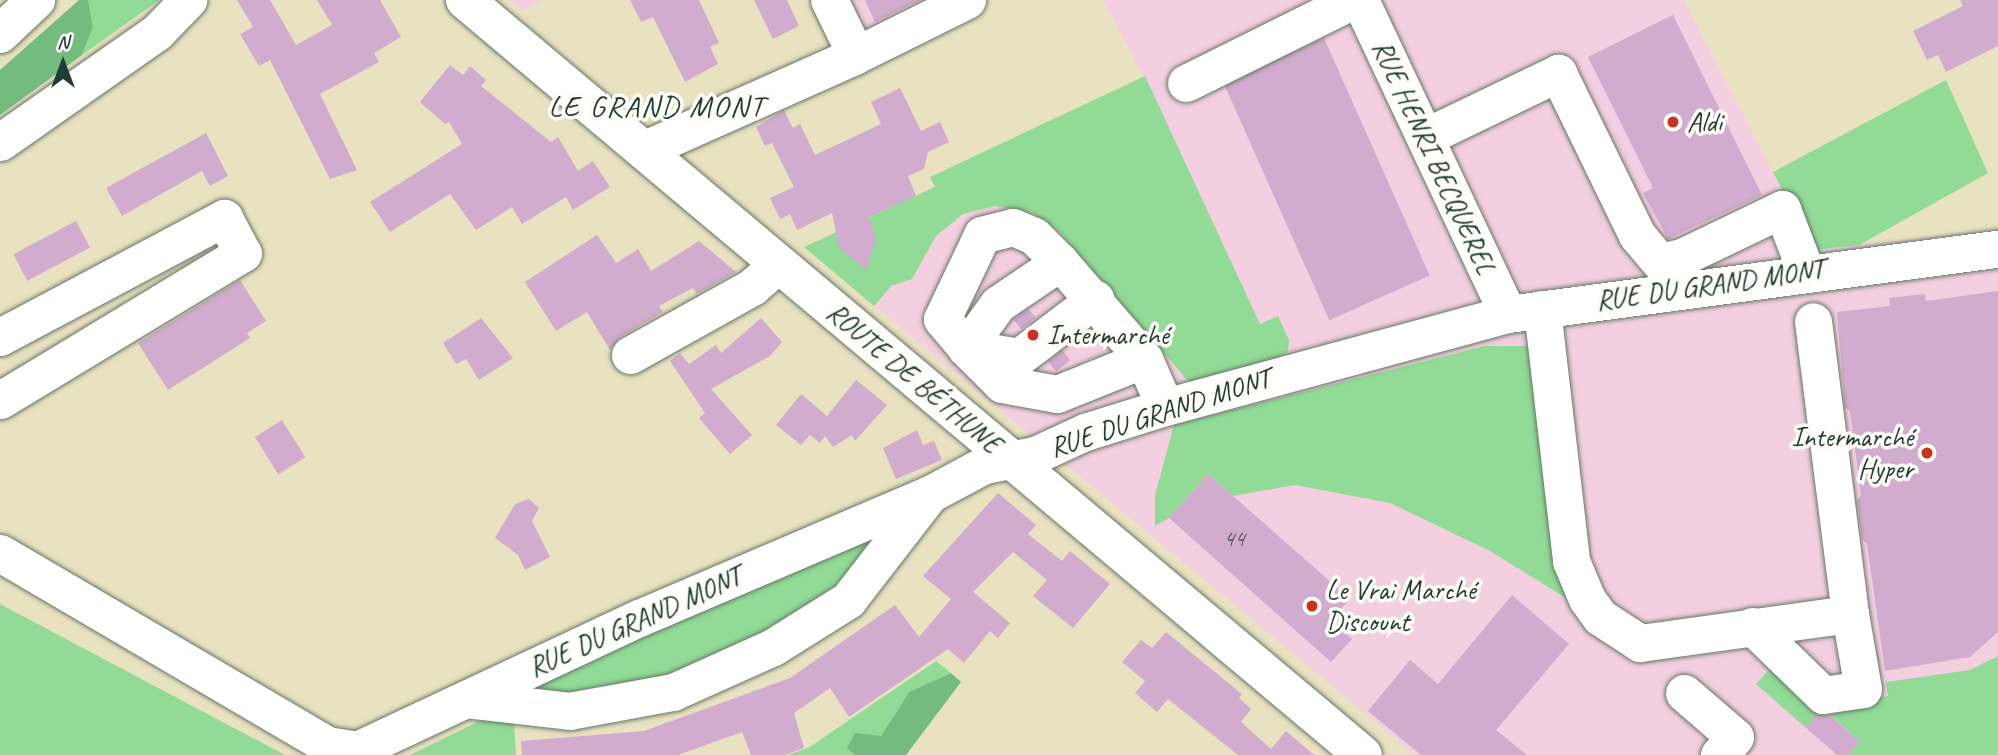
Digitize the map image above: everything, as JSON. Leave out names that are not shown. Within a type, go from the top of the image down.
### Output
[{"type":"main road","points":[[0,34],[36,0]]},
{"type":"main road","name":"ROUTE DE BÉTHUNE","points":[[465,0],[1363,755]]},
{"type":"street","points":[[0,142],[157,32],[188,0]]},
{"type":"street","points":[[829,0],[856,55]]},
{"type":"street","points":[[643,150],[856,55],[967,0]]},
{"type":"street","points":[[1186,83],[1353,0]]},
{"type":"street","name":"RUE HENRI BECQUEREL","points":[[1360,0],[1424,137],[1525,312],[1571,561],[1587,599],[1601,617],[1640,643],[1850,614]]},
{"type":"street","points":[[1424,137],[1558,73],[1637,235],[1660,262],[1682,257],[1782,209],[1806,272]]},
{"type":"street","points":[[0,337],[224,218],[243,253],[0,400]]},
{"type":"street","points":[[1144,359],[1057,394],[1002,384],[942,319],[982,235],[1013,227],[1034,236],[1095,299],[1144,359],[1165,407]]},
{"type":"street","name":"RUE DU GRAND MONT","points":[[0,554],[327,745],[357,750],[373,746],[465,699],[639,618],[930,494],[984,465],[1011,460],[1165,407],[1525,312],[1806,272],[1998,249]]},
{"type":"street","points":[[966,348],[998,304],[1060,262]]},
{"type":"street","points":[[630,355],[752,287],[778,264]]},
{"type":"street","points":[[966,348],[1019,357],[1095,299]]},
{"type":"street","points":[[1752,626],[1823,695],[1863,689],[1850,614],[1813,321]]},
{"type":"street","points":[[465,699],[569,710],[673,692],[773,647],[848,600],[930,494]]},
{"type":"street","points":[[1684,693],[1734,737],[1719,755]]},
{"type":"shaded area","points":[[509,0],[543,0],[522,11]]},
{"type":"shaded area","points":[[812,0],[949,0],[838,51]]},
{"type":"shaded area","points":[[1103,0],[1684,0],[1813,250],[1998,230],[1998,656],[1970,670],[1893,755],[1415,755],[804,247],[935,187],[930,177],[1144,77]]},
{"type":"green space","points":[[79,0],[88,0],[93,27],[82,55],[0,115],[0,70]]},
{"type":"green space","points":[[88,0],[159,0],[82,55],[93,27]]},
{"type":"green space","points":[[1145,76],[1260,324],[1278,316],[1289,340],[1288,352],[1277,358],[1189,382],[1058,230],[1031,212],[995,206],[963,214],[936,236],[912,279],[891,286],[874,306],[804,247],[935,187],[930,177]]},
{"type":"green space","points":[[1946,80],[1988,173],[1859,245],[1813,250],[1773,172]]},
{"type":"green space","points":[[1484,346],[1530,346],[1566,598],[1490,551],[1390,503],[1295,485],[1233,496],[1208,474],[1169,518],[1155,526],[1155,495],[1174,425]]},
{"type":"green space","points":[[890,530],[830,596],[769,637],[671,679],[588,695],[533,696],[513,683]]},
{"type":"green space","points":[[0,604],[285,755],[0,755]]},
{"type":"green space","points":[[1998,656],[1998,755],[1848,755],[1860,742],[1823,708],[1805,727],[1756,684],[1773,666],[1817,704],[1888,696],[1886,682],[1970,670]]},
{"type":"green space","points":[[936,661],[951,673],[909,692],[881,736],[848,748],[855,755],[787,755],[808,748]]},
{"type":"green space","points":[[951,673],[961,682],[906,755],[855,755],[847,748],[855,733],[881,736],[909,692]]},
{"type":"green space","points":[[479,721],[514,721],[516,755],[410,755]]},
{"type":"building","points":[[237,0],[270,0],[296,45],[332,25],[317,0],[380,0],[401,37],[374,53],[379,62],[320,94],[357,170],[330,179],[270,60],[259,66],[240,34],[253,27]]},
{"type":"building","points":[[630,0],[699,0],[719,43],[710,47],[718,64],[685,82],[653,17],[641,22]]},
{"type":"building","points":[[754,0],[787,0],[799,26],[773,39]]},
{"type":"building","points":[[865,0],[920,0],[875,22]]},
{"type":"building","points":[[1960,0],[1998,0],[1998,46],[1946,72],[1938,55],[1927,60],[1913,31],[1963,6]]},
{"type":"building","name":"Aldi","points":[[1673,15],[1762,195],[1668,239],[1643,193],[1653,188],[1588,57]]},
{"type":"building","points":[[1324,38],[1430,276],[1329,320],[1224,83]]},
{"type":"building","points":[[450,65],[463,75],[470,66],[486,80],[481,86],[551,142],[558,137],[578,171],[593,161],[610,187],[573,210],[566,197],[522,224],[512,207],[476,230],[450,194],[390,232],[370,202],[462,144],[449,122],[445,124],[420,102]]},
{"type":"building","points":[[900,88],[921,131],[940,122],[949,142],[928,152],[924,169],[908,176],[916,196],[869,217],[876,239],[866,270],[839,248],[832,213],[797,230],[790,214],[780,219],[770,198],[794,187],[772,143],[765,146],[756,127],[784,110],[793,128],[800,124],[815,155],[881,124],[871,102]]},
{"type":"building","points":[[206,133],[228,176],[210,186],[202,171],[122,216],[106,188]]},
{"type":"building","points":[[76,221],[90,247],[27,281],[13,254]]},
{"type":"building","points":[[597,235],[616,263],[638,249],[651,271],[699,241],[736,272],[697,294],[693,288],[659,306],[663,312],[620,337],[610,350],[587,312],[556,331],[525,282]]},
{"type":"building","points":[[240,280],[266,321],[247,333],[250,338],[168,390],[138,343]]},
{"type":"building","name":"Intermarché Hyper","points":[[1998,291],[1998,632],[1970,657],[1885,671],[1867,544],[1862,539],[1857,501],[1861,495],[1850,411],[1845,408],[1837,312],[1890,306],[1889,298],[1925,294],[1926,301]]},
{"type":"building","points":[[1028,309],[1036,318],[1021,329],[1013,319]]},
{"type":"building","points":[[481,318],[513,358],[479,380],[466,359],[456,364],[443,343]]},
{"type":"building","points":[[761,318],[782,342],[770,356],[711,389],[752,435],[730,454],[699,418],[705,413],[670,361],[680,353],[689,364],[716,345],[721,353]]},
{"type":"building","points":[[1062,350],[1070,360],[1056,371],[1048,361]]},
{"type":"building","points":[[856,380],[887,405],[855,441],[852,435],[833,447],[825,436],[820,443],[810,435],[801,445],[776,425],[801,394],[827,416]]},
{"type":"building","points":[[282,420],[305,457],[278,474],[255,437]]},
{"type":"building","points":[[917,430],[923,445],[934,441],[942,460],[896,479],[883,448]]},
{"type":"building","points":[[1208,474],[1350,599],[1331,620],[1352,639],[1331,662],[1169,518]]},
{"type":"building","points":[[998,493],[1036,525],[1028,534],[1062,561],[1070,551],[1110,584],[1073,628],[1033,596],[1047,580],[1013,552],[973,592],[1010,623],[998,638],[990,631],[964,663],[948,649],[849,717],[830,688],[794,713],[804,748],[785,755],[751,755],[742,732],[678,755],[522,755],[521,741],[644,731],[790,678],[895,605],[919,637],[951,599],[923,576]]},
{"type":"building","points":[[529,499],[539,508],[532,521],[550,557],[525,570],[518,555],[495,538],[515,504]]},
{"type":"building","points":[[1512,595],[1569,644],[1496,730],[1527,755],[1421,755],[1368,711],[1410,660],[1438,684]]},
{"type":"building","points":[[1166,632],[1242,694],[1239,698],[1251,709],[1241,722],[1271,749],[1286,731],[1314,755],[1238,755],[1168,699],[1157,712],[1135,693],[1145,681],[1122,662],[1141,640],[1152,648]]},
{"type":"building","points":[[1816,715],[1830,715],[1860,742],[1848,755],[1837,755],[1805,727]]},
{"type":"place","name":"Aldi","points":[[1673,122]]},
{"type":"place","name":"Intermarché","points":[[1033,335]]},
{"type":"place","name":"Intermarché Hyper","points":[[1927,453]]},
{"type":"place","name":"Le Vrai Marché Discount","points":[[1312,606]]},
{"type":"district","name":"LE GRAND MONT","points":[[657,106]]}]
